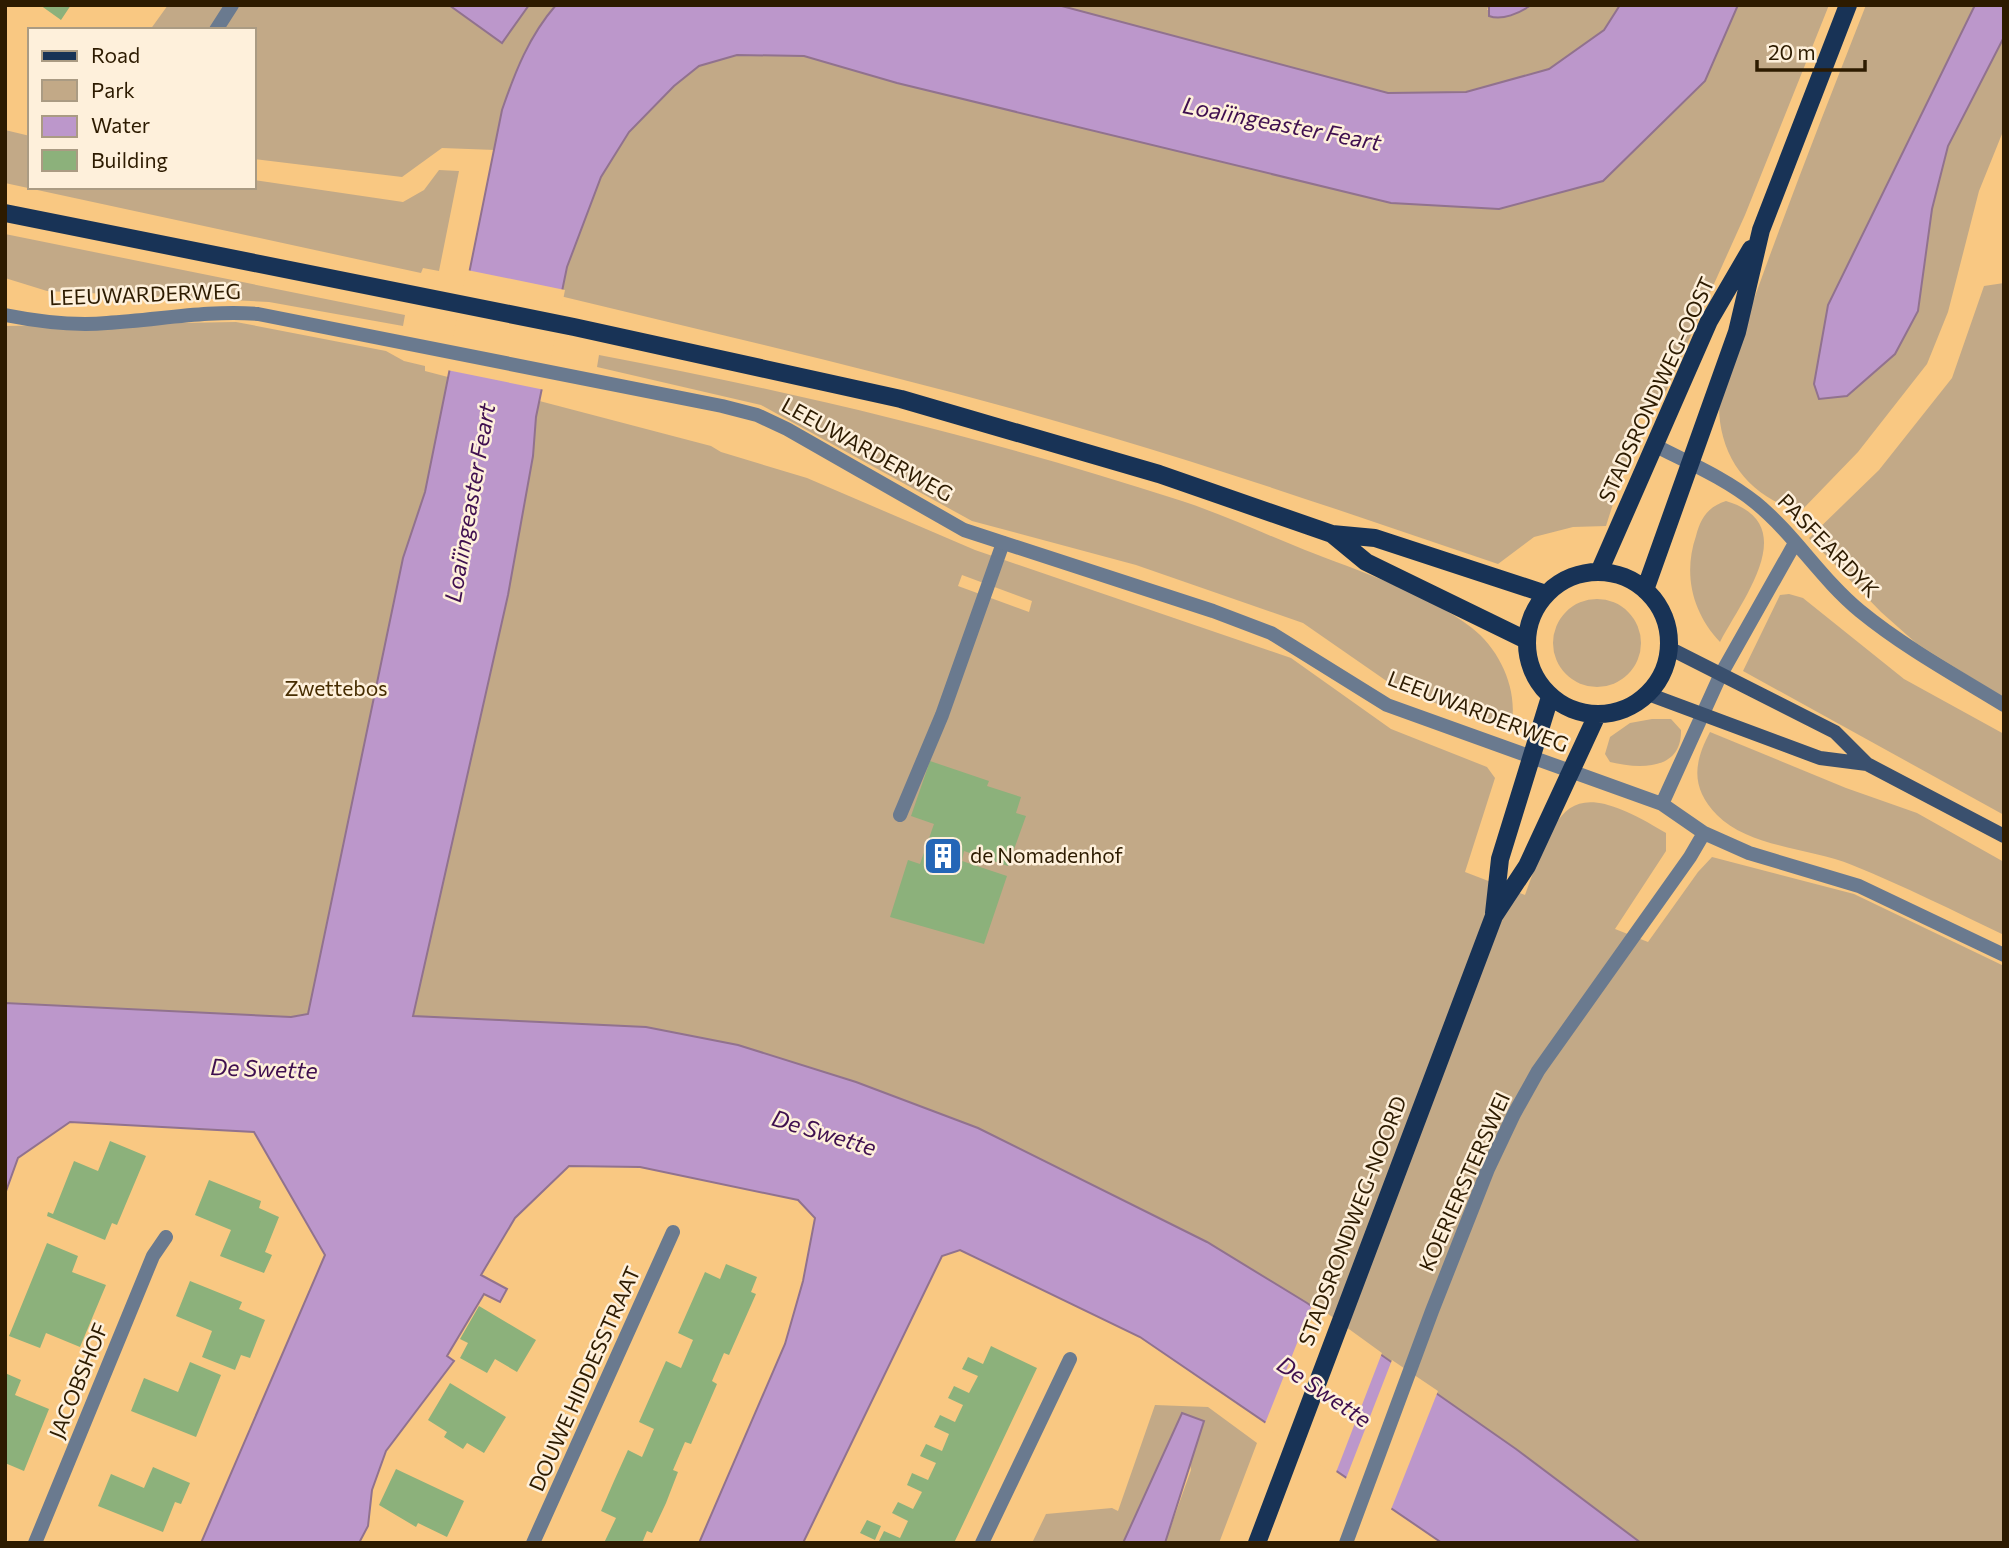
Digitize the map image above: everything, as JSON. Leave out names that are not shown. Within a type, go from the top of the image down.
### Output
[{"type":"main road","name":"STADSRONDWEG-OOST","points":[[1645,590],[1737,332],[1761,230],[1848,5]]},
{"type":"main road","name":"LEEUWARDERWEG","points":[[5,213],[442,299],[928,407],[1159,474],[1332,534],[1375,538],[1546,594]]},
{"type":"main road","name":"STADSRONDWEG-OOST","points":[[1599,572],[1709,321],[1761,230]]},
{"type":"main road","name":"LEEUWARDERWEG","points":[[1332,534],[1366,562],[1526,640]]},
{"type":"main road","points":[[1599,572],[1624,577],[1645,590],[1664,616],[1669,648],[1663,673],[1648,694],[1624,710],[1597,715],[1572,710],[1550,697],[1537,681],[1528,661],[1526,640],[1532,615],[1546,594],[1570,577],[1599,572]]},
{"type":"main road","points":[[1669,648],[1835,732],[1867,764],[2004,836]]},
{"type":"main road","points":[[1648,694],[1820,758],[1867,764]]},
{"type":"main road","name":"STADSRONDWEG-NOORD","points":[[1494,916],[1500,859],[1550,697]]},
{"type":"main road","name":"STADSRONDWEG-NOORD","points":[[1257,1543],[1494,916],[1527,866],[1597,715]]},
{"type":"street","points":[[217,28],[232,5]]},
{"type":"street","name":"LEEUWARDERWEG","points":[[5,315],[47,323],[78,324],[204,312],[245,313],[432,346],[757,415],[787,429],[953,524],[1271,633],[1387,705],[1662,804],[1704,833],[1749,853],[1858,886],[2004,955]]},
{"type":"street","name":"PASFEARDYK","points":[[1654,446],[1726,480],[1758,505],[1831,584],[1861,612],[1915,650],[2004,705]]},
{"type":"street","points":[[900,815],[942,715],[1003,543]]},
{"type":"street","points":[[1662,804],[1720,676],[1795,543]]},
{"type":"street","name":"KOERIERSTERSWEI","points":[[1346,1543],[1426,1326],[1488,1169],[1520,1103],[1538,1072],[1690,857],[1704,833]]},
{"type":"street","name":"DOUWE HIDDESSTRAAT","points":[[533,1543],[673,1232]]},
{"type":"street","name":"JACOBSHOF","points":[[35,1543],[153,1256],[166,1237]]},
{"type":"street","points":[[982,1543],[1070,1359]]},
{"type":"green space","points":[[168,5],[556,5],[498,128],[495,150],[442,148],[402,177],[256,159],[256,28],[151,28]]},
{"type":"green space","points":[[1058,5],[1489,5],[1487,10],[1527,9],[1531,5],[1620,5],[1604,30],[1549,69],[1466,92],[1388,93]]},
{"type":"green space","points":[[1738,5],[1829,5],[1745,215],[1666,391],[1641,415],[1606,526],[1573,527],[1534,537],[1498,564],[1206,466],[1039,416],[835,362],[560,296],[567,267],[601,177],[629,132],[674,86],[699,66],[736,55],[804,56],[897,83],[1391,203],[1499,209],[1705,81]]},
{"type":"green space","points":[[1866,5],[1975,5],[1828,305],[1814,384],[1932,209],[1948,146],[2004,37],[2004,129],[1979,191],[1948,312],[1927,364],[1858,452],[1801,511],[1767,496],[1740,472],[1724,441],[1720,423],[1720,394]]},
{"type":"green space","points":[[5,130],[28,136],[28,188],[5,183]]},
{"type":"green space","points":[[439,170],[459,171],[439,271],[423,268],[421,273],[33,189],[256,189],[256,180],[403,202],[424,190]]},
{"type":"green space","points":[[5,234],[405,315],[403,326],[269,302],[47,291],[5,278]]},
{"type":"green space","points":[[2004,283],[2004,698],[1916,643],[1881,612],[1809,538],[1879,470],[1952,378],[1984,286]]},
{"type":"green space","name":"Zwettebos","points":[[236,322],[386,351],[404,361],[425,366],[425,371],[711,446],[721,452],[807,478],[975,550],[1291,658],[1391,729],[1487,767],[1495,778],[1465,872],[1525,895],[1548,838],[1559,819],[1572,807],[1587,802],[1607,805],[1633,815],[1666,833],[1666,851],[1615,929],[1648,942],[1698,872],[1712,857],[1854,894],[2004,966],[2004,1543],[1630,1543],[1060,1182],[5,1009],[5,326]],"holes":[[[962,575],[1032,601],[1029,612],[958,586]]]},
{"type":"green space","points":[[599,355],[820,401],[966,437],[1110,478],[1229,518],[1414,594],[1472,628],[1490,647],[1504,670],[1512,695],[1512,721],[1491,723],[1401,691],[1303,623],[1136,565],[972,521],[761,405],[597,367]]},
{"type":"green space","points":[[1726,501],[1749,512],[1761,527],[1764,544],[1752,584],[1720,642],[1710,630],[1697,605],[1690,578],[1690,564],[1700,523],[1714,506]]},
{"type":"green space","points":[[1789,594],[1803,598],[1904,679],[2004,734],[2004,815],[1743,671],[1780,595]]},
{"type":"green space","points":[[1597,599],[1614,602],[1628,612],[1638,626],[1641,643],[1638,660],[1628,674],[1614,684],[1597,687],[1580,684],[1566,674],[1556,660],[1553,643],[1556,626],[1566,612],[1580,602]]},
{"type":"green space","points":[[1671,719],[1681,730],[1674,753],[1667,760],[1645,766],[1610,762],[1605,754],[1610,737],[1630,723]]},
{"type":"green space","points":[[1710,732],[1846,788],[1917,813],[2004,862],[2004,935],[1852,865],[1763,841],[1731,826],[1709,805],[1699,785],[1697,775],[1700,755]]},
{"type":"green space","points":[[1155,1405],[1208,1407],[1257,1443],[1219,1543],[1165,1543],[1191,1470],[1183,1413],[1123,1543],[1032,1543],[1046,1514],[1112,1508],[1118,1511]]},
{"type":"water","points":[[449,5],[529,5],[502,43]]},
{"type":"water","points":[[556,5],[1058,5],[1388,93],[1466,92],[1549,69],[1604,30],[1620,5],[1738,5],[1705,81],[1603,181],[1499,209],[1391,203],[897,83],[804,56],[737,55],[699,66],[674,86],[629,132],[601,177],[567,267],[536,417],[533,456],[508,595],[413,1016],[646,1027],[738,1045],[856,1082],[978,1128],[1207,1242],[1307,1303],[1516,1449],[1641,1543],[1442,1543],[1140,1337],[960,1250],[942,1256],[803,1543],[699,1543],[785,1344],[803,1281],[815,1218],[798,1200],[640,1167],[569,1166],[515,1218],[481,1275],[507,1289],[500,1302],[484,1294],[447,1356],[454,1361],[386,1451],[372,1490],[368,1526],[359,1543],[201,1543],[325,1255],[254,1132],[70,1122],[18,1158],[5,1194],[5,1003],[291,1017],[308,1014],[403,558],[425,492],[502,110],[524,55],[538,29]]},
{"type":"water","points":[[1489,5],[1531,5],[1500,18],[1489,16]]},
{"type":"water","points":[[1975,5],[2004,5],[2004,37],[1948,146],[1932,209],[1918,311],[1895,354],[1847,396],[1819,399],[1814,384],[1828,305]]},
{"type":"water","points":[[1182,1413],[1204,1421],[1165,1543],[1123,1543]]},
{"type":"pier","points":[[467,270],[565,290],[545,390],[447,370]]},
{"type":"pier","points":[[1313,1303],[1382,1353],[1335,1475],[1264,1426]]},
{"type":"pier","points":[[1392,1360],[1438,1391],[1390,1512],[1345,1481]]},
{"type":"building","points":[[40,5],[71,5],[61,20]]},
{"type":"building","name":"de Nomadenhof","points":[[930,761],[989,781],[987,786],[1021,797],[1016,813],[1026,816],[1008,866],[964,851],[962,861],[1007,876],[984,944],[890,917],[908,860],[920,864],[934,824],[911,816]]},
{"type":"building","points":[[110,1141],[146,1156],[117,1225],[112,1223],[105,1240],[47,1216],[48,1212],[53,1214],[74,1161],[98,1171]]},
{"type":"building","points":[[209,1180],[261,1201],[259,1208],[279,1217],[265,1252],[272,1255],[264,1273],[220,1256],[231,1230],[195,1215]]},
{"type":"building","points":[[47,1243],[78,1256],[72,1272],[106,1285],[80,1347],[46,1333],[40,1348],[9,1336]]},
{"type":"building","points":[[726,1264],[757,1277],[751,1292],[756,1294],[729,1355],[724,1353],[712,1381],[717,1384],[691,1444],[685,1442],[673,1470],[678,1472],[666,1503],[652,1533],[647,1531],[642,1543],[604,1543],[616,1518],[601,1511],[614,1481],[628,1450],[642,1457],[654,1429],[639,1422],[666,1361],[681,1368],[693,1340],[678,1333],[705,1272],[720,1279]]},
{"type":"building","points":[[190,1281],[242,1302],[239,1309],[265,1320],[250,1358],[241,1355],[235,1370],[202,1357],[212,1331],[176,1316]]},
{"type":"building","points":[[479,1306],[536,1340],[517,1372],[495,1359],[487,1373],[460,1358],[468,1343],[460,1339]]},
{"type":"building","points":[[991,1346],[1037,1368],[954,1543],[878,1543],[884,1531],[900,1538],[908,1521],[892,1513],[898,1502],[913,1509],[922,1492],[907,1485],[912,1473],[928,1480],[936,1463],[920,1456],[926,1444],[942,1451],[949,1434],[934,1427],[940,1415],[955,1422],[963,1405],[948,1398],[954,1386],[969,1393],[978,1376],[962,1369],[968,1357],[983,1364]]},
{"type":"building","points":[[190,1362],[221,1375],[196,1437],[131,1411],[144,1378],[178,1392]]},
{"type":"building","points":[[5,1373],[21,1380],[15,1395],[49,1409],[24,1471],[5,1463]]},
{"type":"building","points":[[450,1383],[506,1417],[484,1453],[467,1443],[463,1449],[444,1437],[447,1432],[428,1420]]},
{"type":"building","points":[[153,1467],[190,1483],[181,1504],[175,1502],[163,1532],[98,1506],[111,1474],[144,1488]]},
{"type":"building","points":[[396,1469],[464,1501],[447,1537],[418,1523],[416,1527],[379,1505]]},
{"type":"building","points":[[867,1520],[881,1526],[875,1540],[860,1533]]},
{"type":"place","name":"de Nomadenhof","points":[[943,856]]},
{"type":"water label","name":"Loaiïngeaster Feart","points":[[1282,124]]},
{"type":"water label","name":"Loaiïngeaster Feart","points":[[470,503]]},
{"type":"water label","name":"De Swette","points":[[264,1069]]},
{"type":"water label","name":"De Swette","points":[[824,1133]]},
{"type":"water label","name":"De Swette","points":[[1324,1392]]}]
